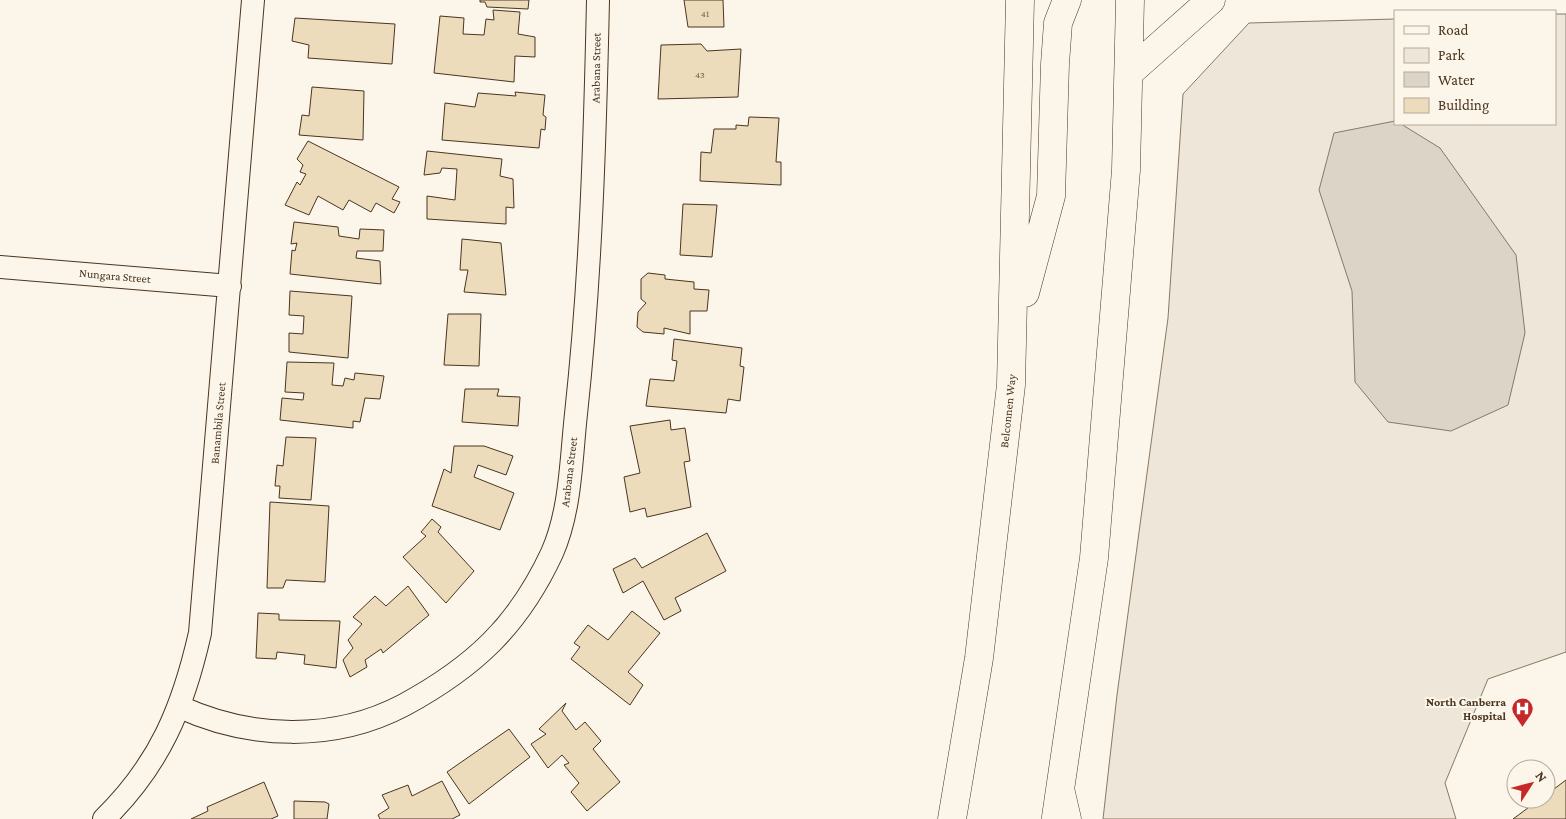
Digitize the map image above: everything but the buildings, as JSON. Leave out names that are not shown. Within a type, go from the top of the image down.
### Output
[{"type":"main road","name":"Belconnen Way","points":[[952,819],[980,648],[1011,385],[1014,333],[1020,0]]},
{"type":"main road","points":[[1014,333],[1052,196],[1055,56],[1058,22],[1067,0]]},
{"type":"main road","points":[[1061,810],[1094,558],[1126,170],[1130,72],[1130,0]]},
{"type":"main road","points":[[1130,72],[1211,0]]},
{"type":"street","name":"Banambila Street","points":[[104,819],[124,799],[156,755],[180,707],[200,633],[253,0]]},
{"type":"street","name":"Arabana Street","points":[[180,707],[204,718],[248,730],[313,732],[370,719],[402,706],[440,686],[461,670],[500,635],[531,594],[553,550],[567,503],[580,376],[594,167],[598,0]]},
{"type":"street","name":"Nungara Street","points":[[0,267],[230,286]]},
{"type":"green space","points":[[1556,14],[1566,14],[1566,652],[1488,679],[1445,783],[1456,819],[1103,819],[1117,695],[1168,318],[1183,94],[1249,23],[1394,19],[1394,125],[1556,125]]},
{"type":"water","points":[[1394,121],[1394,125],[1403,125],[1440,148],[1516,255],[1525,333],[1508,405],[1451,431],[1388,422],[1355,382],[1352,291],[1319,190],[1334,133]]},
{"type":"place","name":"North Canberra Hospital","points":[[1522,728]]}]
